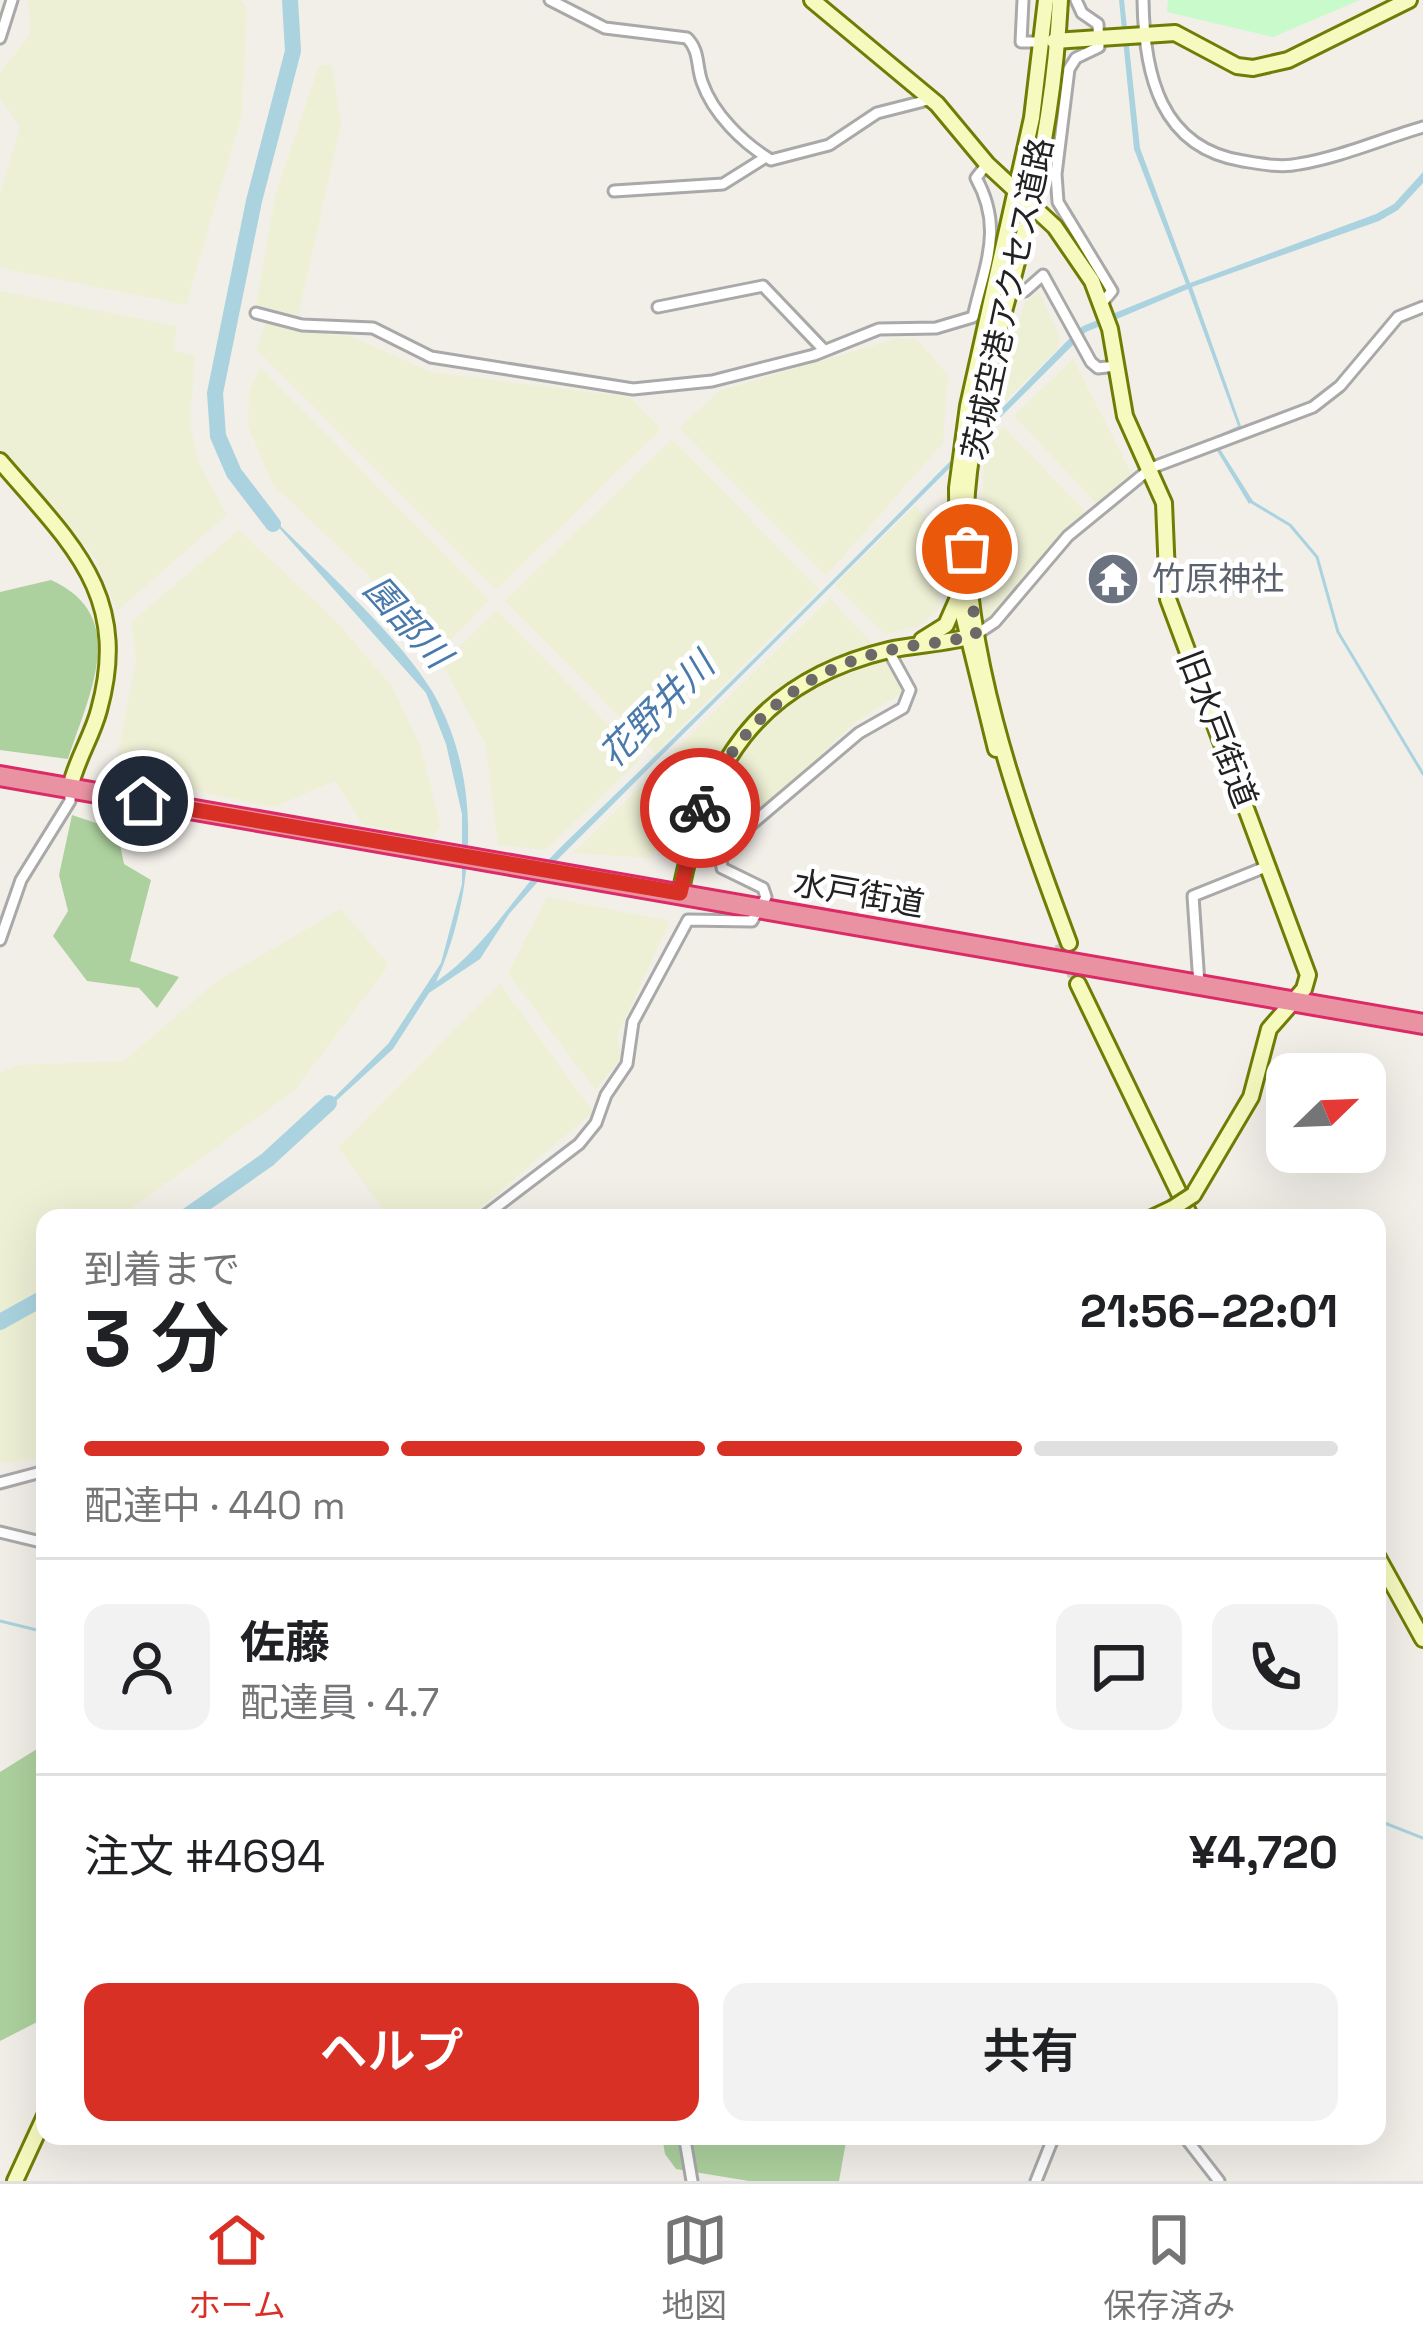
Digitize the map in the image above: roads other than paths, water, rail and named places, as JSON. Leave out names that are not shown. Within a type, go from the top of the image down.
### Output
[{"type":"highway","name":"水戸街道","points":[[0,776],[1423,1024]]},
{"type":"main road","name":"旧水戸街道","points":[[812,0],[932,99],[987,164],[1070,244],[1106,315],[1125,416],[1164,503],[1168,599],[1308,975],[1308,983],[1293,1000]]},
{"type":"main road","name":"茨城空港アクセス道路","points":[[971,636],[966,523],[970,470],[1031,204],[1050,41],[1046,0]]},
{"type":"main road","name":"茨城空港アクセス道路","points":[[1060,0],[962,437],[955,526],[958,594],[1018,825],[1065,943]]},
{"type":"main road","points":[[1050,41],[1174,33],[1237,66],[1253,68],[1288,60],[1408,0]]},
{"type":"main road","points":[[0,461],[94,578],[108,615],[112,653],[98,715],[70,788]]},
{"type":"main road","points":[[907,647],[946,625],[958,594]]},
{"type":"main road","points":[[680,893],[701,807],[745,733],[803,683],[888,650],[971,636]]},
{"type":"main road","points":[[1081,983],[1186,1209]]},
{"type":"main road","points":[[1171,1209],[1193,1196],[1251,1097],[1269,1029],[1293,1000]]},
{"type":"main road","points":[[1386,1572],[1423,1639]]},
{"type":"main road","points":[[15,2181],[36,2136]]},
{"type":"street","points":[[0,38],[12,0]]},
{"type":"street","points":[[550,0],[605,28],[687,38],[696,47],[701,80],[715,110],[766,157]]},
{"type":"street","points":[[1023,0],[1021,42],[1050,41]]},
{"type":"street","points":[[1076,0],[1082,13],[1098,24],[1100,39],[1097,50],[1082,54],[1069,69],[1056,191],[1112,291],[1106,315]]},
{"type":"street","points":[[1143,0],[1134,36],[1162,110],[1181,137],[1222,158],[1294,166],[1423,128]]},
{"type":"street","points":[[614,191],[723,184],[766,157],[829,145],[878,112],[932,99]]},
{"type":"street","points":[[256,313],[302,325],[373,328],[430,357],[633,389],[712,381],[824,350],[879,328],[936,328],[973,317],[993,230],[990,201],[976,178],[987,164]]},
{"type":"street","points":[[1024,291],[1043,275],[1091,362],[1098,368],[1116,366]]},
{"type":"street","points":[[658,307],[764,286],[824,350]]},
{"type":"street","points":[[971,636],[1008,608],[1068,536],[1151,468],[1313,407],[1340,386],[1398,317],[1423,307]]},
{"type":"street","points":[[494,1209],[578,1144],[596,1123],[606,1095],[627,1064],[633,1022],[688,920],[752,921],[762,907],[763,888],[722,868],[720,851],[859,733],[903,708],[910,690],[888,650]]},
{"type":"street","points":[[0,940],[21,880],[70,800],[70,788]]},
{"type":"street","points":[[1199,985],[1193,896],[1268,866]]},
{"type":"street","points":[[0,1483],[36,1474]]},
{"type":"street","points":[[0,1532],[36,1541]]},
{"type":"street","points":[[686,2145],[692,2181]]},
{"type":"street","points":[[1036,2181],[1050,2145]]},
{"type":"street","points":[[1191,2145],[1220,2181]]},
{"type":"water","points":[[1119,0],[1124,0],[1140,148],[1190,283],[1376,214],[1394,204],[1423,172],[1423,183],[1398,210],[1379,221],[1192,287],[1242,429],[1215,441],[1253,501],[1249,504],[1210,439],[1238,426],[1188,289],[1086,332],[560,857],[509,914],[480,959],[429,993],[393,1049],[269,1162],[388,1044],[441,963],[462,884],[462,814],[446,744],[426,693],[257,503],[397,644],[432,691],[449,725],[460,761],[468,837],[459,912],[436,982],[472,951],[565,843],[1083,326],[1186,284],[1134,149]]},
{"type":"waterway","name":"園部川","points":[[273,524],[234,473],[218,436],[215,393],[254,201],[293,51],[290,0]]},
{"type":"waterway","points":[[1250,501],[1290,525],[1317,557],[1338,632],[1423,774]]},
{"type":"waterway","name":"園部川","points":[[197,1209],[267,1160],[329,1103]]},
{"type":"waterway","name":"園部川","points":[[0,1322],[36,1302]]},
{"type":"waterway","points":[[0,1621],[36,1630]]},
{"type":"waterway","points":[[1386,1824],[1423,1838]]},
{"type":"tunnel","points":[[1061,943],[1078,984]]},
{"type":"place","name":"竹原神社","points":[[1113,579]]},
{"type":"water label","name":"花野井川","points":[[657,710]]}]
